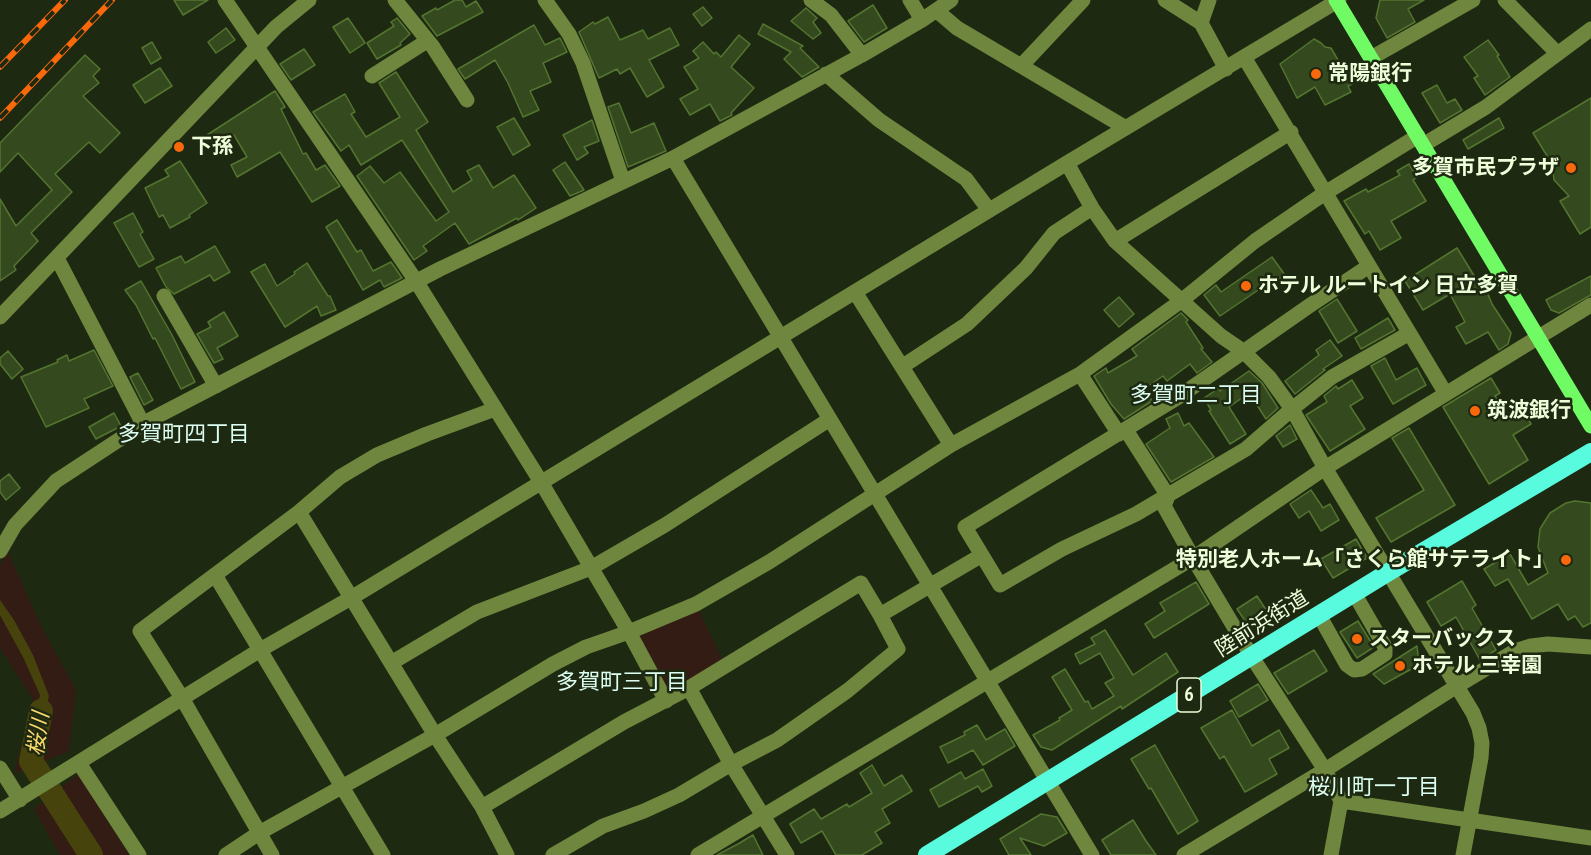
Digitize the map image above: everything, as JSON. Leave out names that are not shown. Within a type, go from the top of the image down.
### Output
[{"type":"highway","name":"陸前浜街道","points":[[927,855],[1354,593],[1591,452]]},
{"type":"main road","points":[[1337,0],[1591,426]]},
{"type":"street","points":[[225,0],[416,281],[541,482],[629,632],[666,701]]},
{"type":"street","points":[[0,317],[276,27],[309,0]]},
{"type":"street","points":[[394,0],[428,41],[467,100]]},
{"type":"street","points":[[545,0],[569,33],[583,63],[623,181]]},
{"type":"street","points":[[811,0],[831,15],[862,55]]},
{"type":"street","points":[[910,0],[922,20]]},
{"type":"street","points":[[0,551],[15,525],[56,481],[143,424],[416,281],[673,158],[862,55],[937,11],[951,0]]},
{"type":"street","points":[[1021,66],[1083,0]]},
{"type":"street","points":[[1165,0],[1201,23],[1226,69]]},
{"type":"street","points":[[1201,23],[1209,0]]},
{"type":"street","points":[[0,811],[260,650],[351,598],[1337,0]]},
{"type":"street","points":[[1371,58],[1473,0]]},
{"type":"street","points":[[1504,0],[1557,53]]},
{"type":"street","points":[[937,11],[957,28],[1126,128]]},
{"type":"street","points":[[225,855],[341,786],[435,735],[553,664],[586,647],[696,604],[769,562],[951,445],[1080,374],[1181,301],[1255,241],[1325,193],[1486,106],[1591,28]]},
{"type":"street","points":[[372,76],[428,41]]},
{"type":"street","points":[[1244,57],[1446,394]]},
{"type":"street","points":[[826,74],[879,120],[966,179],[989,210]]},
{"type":"street","points":[[1115,241],[1291,132]]},
{"type":"street","points":[[673,158],[1092,855]]},
{"type":"street","points":[[1067,163],[1092,208],[1115,241],[1269,377],[1292,409],[1387,573],[1473,713],[1482,743],[1481,758],[1463,855]]},
{"type":"street","points":[[903,366],[967,324],[1026,268],[1054,233],[1092,208]]},
{"type":"street","points":[[57,258],[143,424]]},
{"type":"street","points":[[1369,266],[1242,351],[1180,396],[965,527],[1000,585],[1062,549],[1136,514],[1246,449],[1332,377],[1408,334]]},
{"type":"street","points":[[855,292],[951,445]]},
{"type":"street","points":[[164,296],[216,386]]},
{"type":"street","points":[[698,855],[1192,558],[1325,468],[1591,305]]},
{"type":"street","points":[[1080,374],[1168,496]]},
{"type":"street","points":[[272,855],[182,698],[140,631],[299,512],[340,477],[377,455],[495,409]]},
{"type":"street","points":[[391,663],[477,612],[591,568],[665,525],[830,419]]},
{"type":"street","points":[[1168,496],[1164,506],[1192,558],[1325,770],[1341,801],[1331,855]]},
{"type":"street","points":[[299,512],[435,735],[483,807],[507,855]]},
{"type":"street","points":[[880,615],[982,555]]},
{"type":"street","points":[[215,575],[383,855]]},
{"type":"street","points":[[483,807],[624,722],[689,688],[861,583],[898,649],[847,691],[777,740],[679,795],[603,826],[553,855]]},
{"type":"street","points":[[1319,615],[1347,665],[1354,670],[1362,669],[1385,654],[1385,647],[1354,593]]},
{"type":"street","points":[[1184,855],[1515,651],[1532,646],[1558,644],[1591,647]]},
{"type":"street","points":[[689,688],[731,764],[787,855]]},
{"type":"street","points":[[79,763],[139,855]]},
{"type":"street","points":[[0,768],[23,798]]},
{"type":"street","points":[[1341,801],[1591,838]]},
{"type":"shaded area","points":[[8,552],[41,626],[76,690],[69,751],[14,774],[33,700],[0,648],[0,565]]},
{"type":"shaded area","points":[[696,604],[725,666],[666,701],[629,632]]},
{"type":"shaded area","points":[[78,774],[129,855],[60,855],[34,809]]},
{"type":"water","points":[[0,600],[33,655],[49,696],[38,743],[29,742],[40,695],[0,615]]},
{"type":"building","points":[[174,0],[208,0],[183,15]]},
{"type":"building","points":[[455,0],[462,0],[466,7],[476,1],[483,12],[437,36],[422,16]]},
{"type":"building","points":[[1380,0],[1424,0],[1408,9],[1415,22],[1387,38],[1376,18]]},
{"type":"building","points":[[873,5],[887,28],[864,42],[848,21]]},
{"type":"building","points":[[703,7],[712,18],[702,26],[693,14]]},
{"type":"building","points":[[806,8],[817,18],[813,22],[821,33],[813,39],[791,21]]},
{"type":"building","points":[[608,17],[620,40],[643,30],[648,39],[670,28],[679,45],[649,60],[664,87],[647,97],[630,68],[620,74],[617,69],[599,78],[579,32],[593,22],[595,24]]},
{"type":"building","points":[[348,18],[365,43],[350,53],[333,27]]},
{"type":"building","points":[[397,18],[410,34],[400,43],[401,45],[377,59],[367,43],[394,26],[391,22]]},
{"type":"building","points":[[763,24],[803,46],[800,48],[819,67],[802,77],[784,59],[791,52],[758,34]]},
{"type":"building","points":[[534,25],[545,45],[560,38],[567,52],[543,63],[551,82],[530,91],[539,110],[523,117],[495,60],[465,79],[458,69]]},
{"type":"building","points":[[226,28],[235,40],[216,53],[208,42]]},
{"type":"building","points":[[739,35],[750,44],[731,67],[754,88],[731,113],[732,115],[720,121],[710,104],[690,115],[680,99],[698,89],[684,67],[699,58],[693,51],[703,42],[714,54],[716,52],[721,57]]},
{"type":"building","name":"常陽銀行","points":[[1314,39],[1325,47],[1331,48],[1352,84],[1348,86],[1351,92],[1325,105],[1315,87],[1297,98],[1280,64]]},
{"type":"building","points":[[1488,40],[1510,77],[1485,95],[1474,78],[1478,76],[1464,57]]},
{"type":"building","points":[[152,42],[161,58],[151,64],[142,48]]},
{"type":"building","points":[[304,49],[315,65],[291,80],[280,64]]},
{"type":"building","points":[[85,55],[100,69],[93,76],[99,83],[83,96],[120,133],[100,153],[89,142],[55,174],[72,192],[31,233],[38,241],[14,266],[16,270],[0,281],[0,199],[16,226],[52,190],[18,153],[0,172],[0,143]]},
{"type":"building","points":[[160,68],[172,86],[145,103],[133,85]]},
{"type":"building","points":[[396,72],[428,122],[416,130],[453,192],[472,180],[467,171],[479,165],[493,188],[514,175],[536,208],[518,220],[517,218],[469,244],[455,223],[423,246],[427,251],[414,260],[357,176],[370,166],[384,183],[400,172],[436,221],[449,212],[402,140],[361,165],[349,145],[341,151],[313,112],[345,94],[355,112],[351,114],[366,137],[400,117],[379,83]]},
{"type":"building","points":[[1437,85],[1447,103],[1455,99],[1462,110],[1440,123],[1422,93]]},
{"type":"building","points":[[275,91],[285,107],[281,109],[303,154],[306,153],[316,170],[325,165],[340,186],[312,202],[280,152],[237,177],[231,165],[247,157],[234,135],[215,147],[207,135]]},
{"type":"building","name":"多賀市民プラザ","points":[[1591,98],[1591,227],[1580,234],[1560,201],[1569,196],[1554,180],[1552,164],[1533,133]]},
{"type":"building","points":[[619,103],[631,133],[654,123],[666,151],[628,167],[608,107]]},
{"type":"building","points":[[514,118],[530,145],[513,155],[497,127]]},
{"type":"building","points":[[1499,118],[1504,128],[1468,149],[1463,140]]},
{"type":"building","points":[[592,120],[599,141],[584,147],[588,153],[577,160],[563,135]]},
{"type":"building","points":[[180,161],[207,203],[189,215],[190,217],[170,228],[163,215],[159,217],[145,188],[169,176],[165,170]]},
{"type":"building","points":[[565,162],[584,190],[570,196],[553,170]]},
{"type":"building","points":[[1409,164],[1417,177],[1413,180],[1426,201],[1391,221],[1401,238],[1380,250],[1369,231],[1365,234],[1344,201],[1366,189],[1368,192],[1400,175],[1397,171]]},
{"type":"building","points":[[133,213],[143,232],[140,234],[154,259],[139,267],[114,223]]},
{"type":"building","points":[[337,220],[357,252],[361,250],[373,271],[391,262],[402,278],[384,287],[380,280],[363,290],[326,227]]},
{"type":"building","points":[[215,246],[230,272],[214,281],[210,275],[174,294],[166,287],[156,268],[181,256],[185,263]]},
{"type":"building","points":[[1457,248],[1478,282],[1482,280],[1492,304],[1511,333],[1508,344],[1499,350],[1488,332],[1466,344],[1456,327],[1465,322],[1450,294],[1423,310],[1405,281]]},
{"type":"building","points":[[1272,257],[1285,275],[1271,284],[1270,282],[1220,316],[1204,295],[1216,285],[1221,292]]},
{"type":"building","points":[[307,263],[330,296],[336,310],[321,316],[317,306],[285,327],[251,272],[265,264],[277,286]]},
{"type":"building","points":[[1591,276],[1591,295],[1559,313],[1551,310],[1546,300]]},
{"type":"building","points":[[141,281],[172,335],[195,382],[181,389],[155,338],[153,339],[136,305],[125,290]]},
{"type":"building","points":[[1119,297],[1134,314],[1119,327],[1104,310]]},
{"type":"building","points":[[1337,299],[1357,331],[1338,343],[1319,311]]},
{"type":"building","points":[[224,312],[238,336],[217,348],[223,359],[214,363],[197,334],[211,327],[208,322]]},
{"type":"building","points":[[1181,313],[1188,320],[1186,322],[1203,348],[1201,349],[1212,362],[1197,373],[1190,364],[1167,381],[1163,376],[1144,389],[1152,401],[1124,419],[1111,404],[1094,376],[1106,368],[1108,373],[1137,356],[1132,349]]},
{"type":"building","points":[[1388,318],[1395,330],[1361,349],[1355,338]]},
{"type":"building","points":[[1330,340],[1342,356],[1323,369],[1325,370],[1295,394],[1285,381],[1319,355],[1316,350]]},
{"type":"building","points":[[94,350],[113,386],[84,399],[89,408],[46,427],[21,377],[58,362],[57,360],[67,355],[69,361]]},
{"type":"building","points":[[8,351],[23,369],[12,379],[0,364],[0,358]]},
{"type":"building","points":[[1385,358],[1396,380],[1417,368],[1426,385],[1393,404],[1371,366]]},
{"type":"building","points":[[1249,371],[1262,383],[1278,408],[1266,419],[1249,393],[1229,407],[1246,434],[1230,444],[1209,411],[1211,410],[1204,398],[1219,388],[1220,391]]},
{"type":"building","points":[[138,373],[153,400],[144,405],[130,377]]},
{"type":"building","points":[[1491,378],[1500,393],[1495,396],[1510,420],[1524,412],[1531,424],[1513,435],[1528,460],[1489,484],[1443,407]]},
{"type":"building","points":[[1352,380],[1363,398],[1350,406],[1365,429],[1330,451],[1306,415],[1327,402],[1324,396],[1336,386],[1338,389]]},
{"type":"building","points":[[114,413],[121,426],[96,439],[89,427]]},
{"type":"building","points":[[1178,413],[1184,426],[1189,423],[1214,457],[1171,482],[1146,444],[1170,428],[1166,419]]},
{"type":"building","points":[[1290,425],[1297,439],[1283,447],[1276,436]]},
{"type":"building","points":[[1409,428],[1455,505],[1391,542],[1376,518],[1424,490],[1392,438]]},
{"type":"building","points":[[9,474],[20,488],[6,500],[0,492],[0,481]]},
{"type":"building","points":[[1311,490],[1323,508],[1330,504],[1339,520],[1321,531],[1309,511],[1299,518],[1290,504]]},
{"type":"building","name":"特別老人ホーム「さくら館サテライト」","points":[[1575,501],[1591,503],[1591,623],[1583,627],[1575,616],[1568,620],[1558,604],[1532,619],[1508,579],[1495,586],[1484,569],[1510,554],[1528,585],[1548,573],[1538,547],[1540,529],[1550,513],[1566,503]]},
{"type":"building","points":[[1356,539],[1367,558],[1333,578],[1321,559]]},
{"type":"building","points":[[1462,581],[1476,605],[1472,608],[1496,650],[1480,660],[1456,617],[1441,626],[1427,602]]},
{"type":"building","points":[[1196,582],[1209,604],[1154,638],[1145,624],[1165,611],[1160,603]]},
{"type":"building","points":[[1257,596],[1270,616],[1250,628],[1237,609]]},
{"type":"building","name":"スターバックス","points":[[1358,621],[1374,647],[1357,658],[1340,632]]},
{"type":"building","points":[[1105,630],[1133,675],[1166,653],[1178,672],[1122,709],[1121,706],[1052,750],[1041,747],[1033,735],[1060,720],[1059,718],[1072,710],[1052,677],[1065,669],[1085,702],[1088,701],[1092,709],[1114,696],[1105,683],[1114,678],[1100,653],[1080,664],[1075,654],[1095,644],[1091,638]]},
{"type":"building","name":"ホテル 三幸園","points":[[1417,646],[1418,655],[1426,661],[1384,684],[1373,674]]},
{"type":"building","points":[[1314,650],[1327,671],[1288,694],[1274,673]]},
{"type":"building","points":[[1258,684],[1268,700],[1239,717],[1230,701]]},
{"type":"building","points":[[1232,710],[1252,746],[1279,730],[1289,748],[1269,759],[1277,774],[1245,792],[1224,756],[1220,759],[1201,728]]},
{"type":"building","points":[[977,725],[986,740],[1005,729],[1015,746],[983,765],[973,750],[948,763],[940,747],[965,735],[964,732]]},
{"type":"building","points":[[1155,745],[1198,821],[1178,834],[1131,759]]},
{"type":"building","points":[[872,765],[884,786],[902,775],[912,791],[882,809],[890,823],[875,832],[882,843],[862,855],[836,855],[822,831],[801,843],[790,824],[814,809],[821,819],[847,804],[849,807],[872,793],[860,773]]},
{"type":"building","points":[[983,769],[992,786],[982,792],[978,786],[939,807],[930,790],[961,772],[965,779]]},
{"type":"building","points":[[1041,814],[1057,817],[1067,833],[1044,846],[1020,838],[1031,855],[1009,855],[1000,839]]},
{"type":"building","points":[[1133,820],[1156,855],[1111,855],[1102,840]]},
{"type":"building","points":[[753,835],[763,855],[717,855],[738,844]]},
{"type":"waterway","name":"桜川","points":[[41,711],[31,761],[91,855]]},
{"type":"railway","points":[[0,67],[65,0]]},
{"type":"railway","points":[[0,118],[112,0]]},
{"type":"place","name":"常陽銀行","points":[[1316,74]]},
{"type":"place","name":"下孫","points":[[179,147]]},
{"type":"place","name":"多賀市民プラザ","points":[[1571,168]]},
{"type":"place","name":"ホテル ルートイン 日立多賀","points":[[1246,286]]},
{"type":"place","name":"筑波銀行","points":[[1475,411]]},
{"type":"place","name":"特別老人ホーム「さくら館サテライト」","points":[[1566,560]]},
{"type":"place","name":"スターバックス","points":[[1357,639]]},
{"type":"place","name":"ホテル 三幸園","points":[[1400,666]]},
{"type":"district","name":"多賀町二丁目","points":[[1196,396]]},
{"type":"district","name":"多賀町四丁目","points":[[184,435]]},
{"type":"district","name":"多賀町三丁目","points":[[622,683]]},
{"type":"district","name":"桜川町一丁目","points":[[1374,788]]}]
